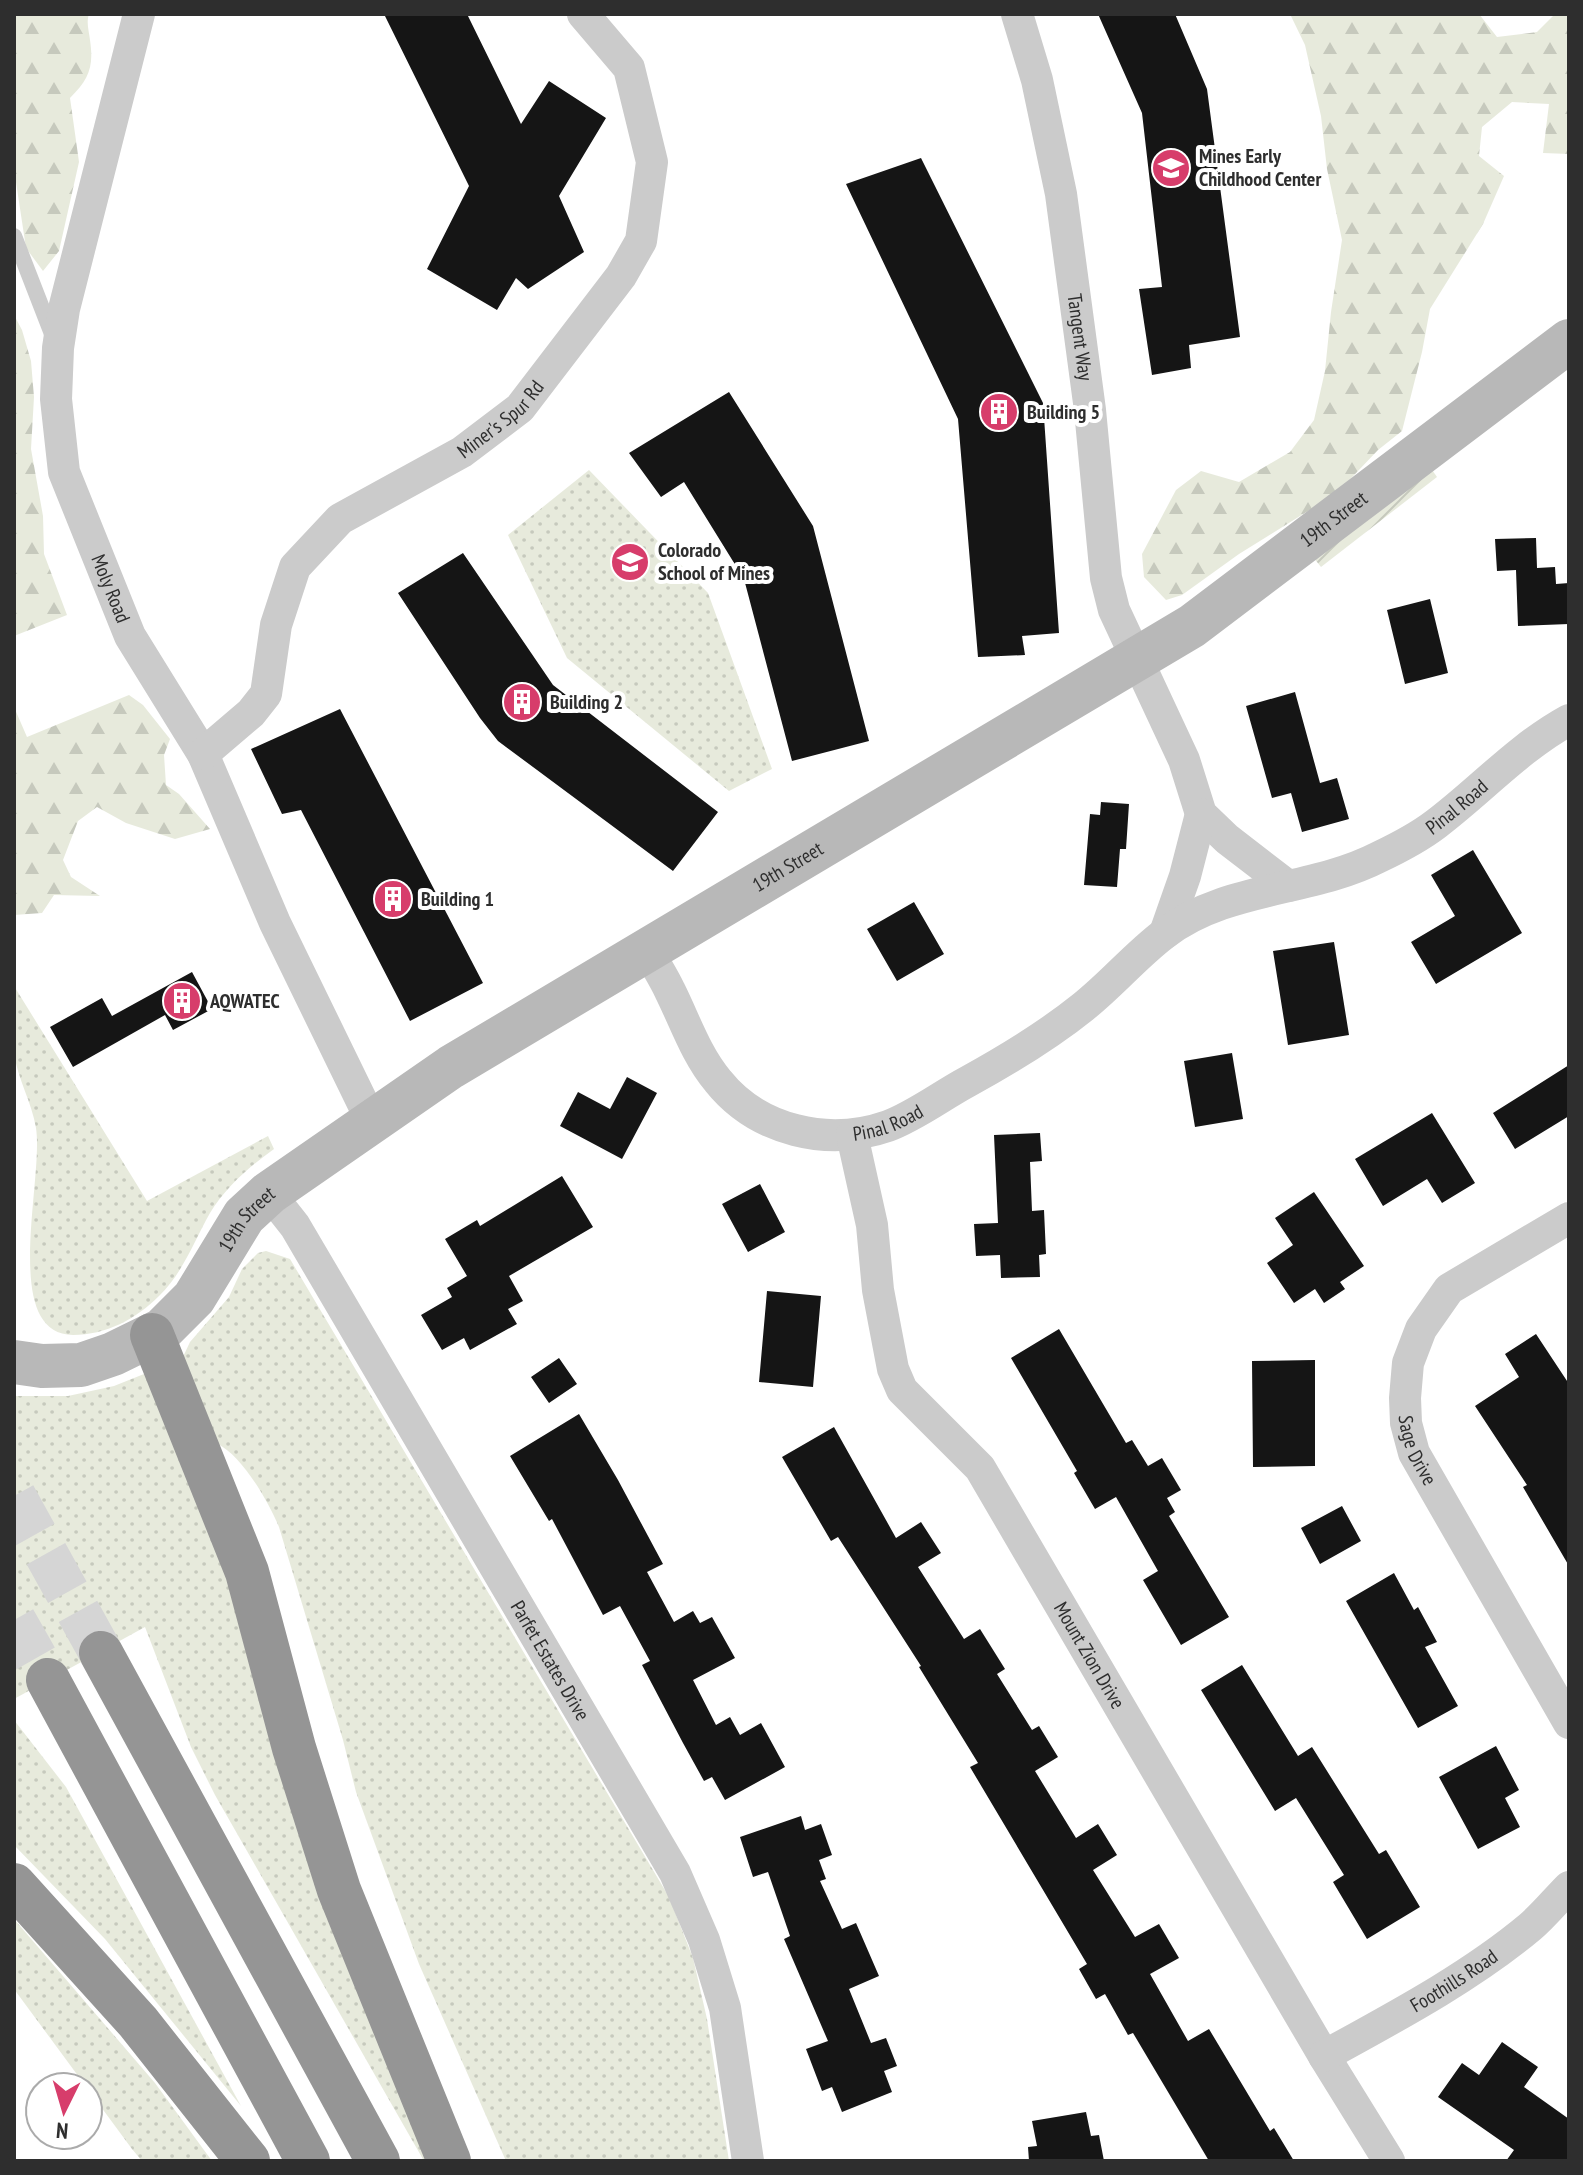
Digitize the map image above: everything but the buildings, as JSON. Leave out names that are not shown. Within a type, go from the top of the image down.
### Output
[{"type":"highway","points":[[152,1335],[247,1572],[294,1748],[339,1890],[449,2161]]},
{"type":"highway","points":[[101,1653],[378,2161]]},
{"type":"highway","points":[[48,1680],[308,2161]]},
{"type":"highway","points":[[14,1885],[138,2022],[248,2161]]},
{"type":"street","name":"Moly Road","points":[[139,14],[80,242],[58,348],[56,399],[64,472],[130,636],[203,754],[275,923],[372,1122]]},
{"type":"street","name":"Miner's Spur Rd","points":[[203,754],[251,713],[266,694],[276,625],[295,567],[340,519],[462,452],[520,408],[621,276],[641,241],[652,162],[629,68],[583,14]]},
{"type":"street","name":"Tangent Way","points":[[1017,14],[1037,80],[1061,194],[1090,410],[1106,578],[1120,628],[1136,661]]},
{"type":"street","name":"19th Street","points":[[14,1362],[54,1367],[81,1365],[152,1335],[176,1319],[189,1304],[244,1216],[269,1193],[451,1067],[1192,626],[1569,341]]},
{"type":"street","points":[[1136,661],[1184,760],[1201,814],[1227,839],[1288,886]]},
{"type":"street","name":"Pinal Road","points":[[647,949],[700,1055],[718,1082],[740,1104],[795,1131],[852,1135],[889,1125],[1011,1058],[1083,1007],[1165,933],[1207,910],[1341,873],[1405,843],[1434,826],[1521,752],[1569,720]]},
{"type":"street","name":"Pinal Road","points":[[1165,933],[1185,876],[1201,814]]},
{"type":"street","name":"Mount Zion Drive","points":[[852,1135],[872,1225],[878,1290],[893,1369],[902,1390],[980,1468],[1324,2056],[1389,2161]]},
{"type":"street","name":"Parfet Estates Drive","points":[[269,1193],[295,1226],[675,1873],[704,1940],[725,2008],[748,2161]]},
{"type":"street","name":"Sage Drive","points":[[1569,1218],[1449,1289],[1421,1329],[1408,1363],[1405,1398],[1406,1423],[1414,1453],[1569,1723]]},
{"type":"street","name":"Foothills Road","points":[[1324,2056],[1429,1997],[1530,1927],[1569,1887]]},
{"type":"lane","points":[[14,236],[58,348]]},
{"type":"green space","points":[[14,14],[89,14],[90,65],[82,85],[70,98],[79,162],[59,251],[43,271],[26,248],[14,169]]},
{"type":"green space","points":[[1290,14],[1479,14],[1497,37],[1537,32],[1555,14],[1569,14],[1569,154],[1543,153],[1549,104],[1512,102],[1482,127],[1479,156],[1504,176],[1483,224],[1430,309],[1402,431],[1378,450],[1337,493],[1239,554],[1182,595],[1166,600],[1144,577],[1142,554],[1176,490],[1201,471],[1239,482],[1290,452],[1314,420],[1325,371],[1342,240],[1327,169],[1321,116],[1305,45]]},
{"type":"green space","points":[[14,315],[31,361],[34,397],[31,449],[43,516],[44,554],[67,615],[14,636]]},
{"type":"green space","points":[[1430,467],[1437,477],[1321,567],[1313,557]]},
{"type":"green space","points":[[589,470],[708,593],[772,769],[729,791],[567,658],[508,535]]},
{"type":"green space","points":[[129,695],[143,705],[170,739],[164,755],[166,785],[179,794],[210,829],[175,839],[126,823],[97,807],[78,821],[63,860],[71,877],[100,896],[54,895],[42,913],[14,915],[14,707],[27,737]]},
{"type":"green space","points":[[14,986],[147,1201],[268,1136],[274,1149],[223,1194],[181,1267],[159,1296],[140,1312],[109,1329],[73,1335],[51,1328],[38,1310],[31,1283],[30,1251],[36,1128],[14,1053]]},
{"type":"green space","points":[[266,1251],[290,1259],[669,1897],[693,1958],[707,2019],[729,2161],[506,2161],[419,1964],[356,1792],[279,1527],[244,1468],[216,1443],[182,1359],[190,1342],[229,1297],[242,1269],[258,1253]]},
{"type":"green space","points":[[149,1372],[191,1465],[437,2161],[424,2161],[215,1795],[191,1747],[145,1627],[14,1699],[14,1396],[68,1396],[114,1386]]},
{"type":"green space","points":[[14,1720],[66,1787],[241,2106],[105,1939],[14,1845]]},
{"type":"green space","points":[[14,1919],[155,2083],[212,2161],[142,2161],[104,2111],[104,2071],[74,2071],[14,1989]]},
{"type":"tunnel","points":[[14,1496],[101,1653]]},
{"type":"tunnel","points":[[14,1620],[48,1680]]},
{"type":"place","name":"Mines Early Childhood Center","points":[[1171,168]]},
{"type":"place","name":"Building 5","points":[[999,412]]},
{"type":"place","name":"Colorado School of Mines","points":[[630,562]]},
{"type":"place","name":"Building 2","points":[[522,702]]},
{"type":"place","name":"Building 1","points":[[393,899]]},
{"type":"place","name":"AQWATEC","points":[[182,1001]]}]
